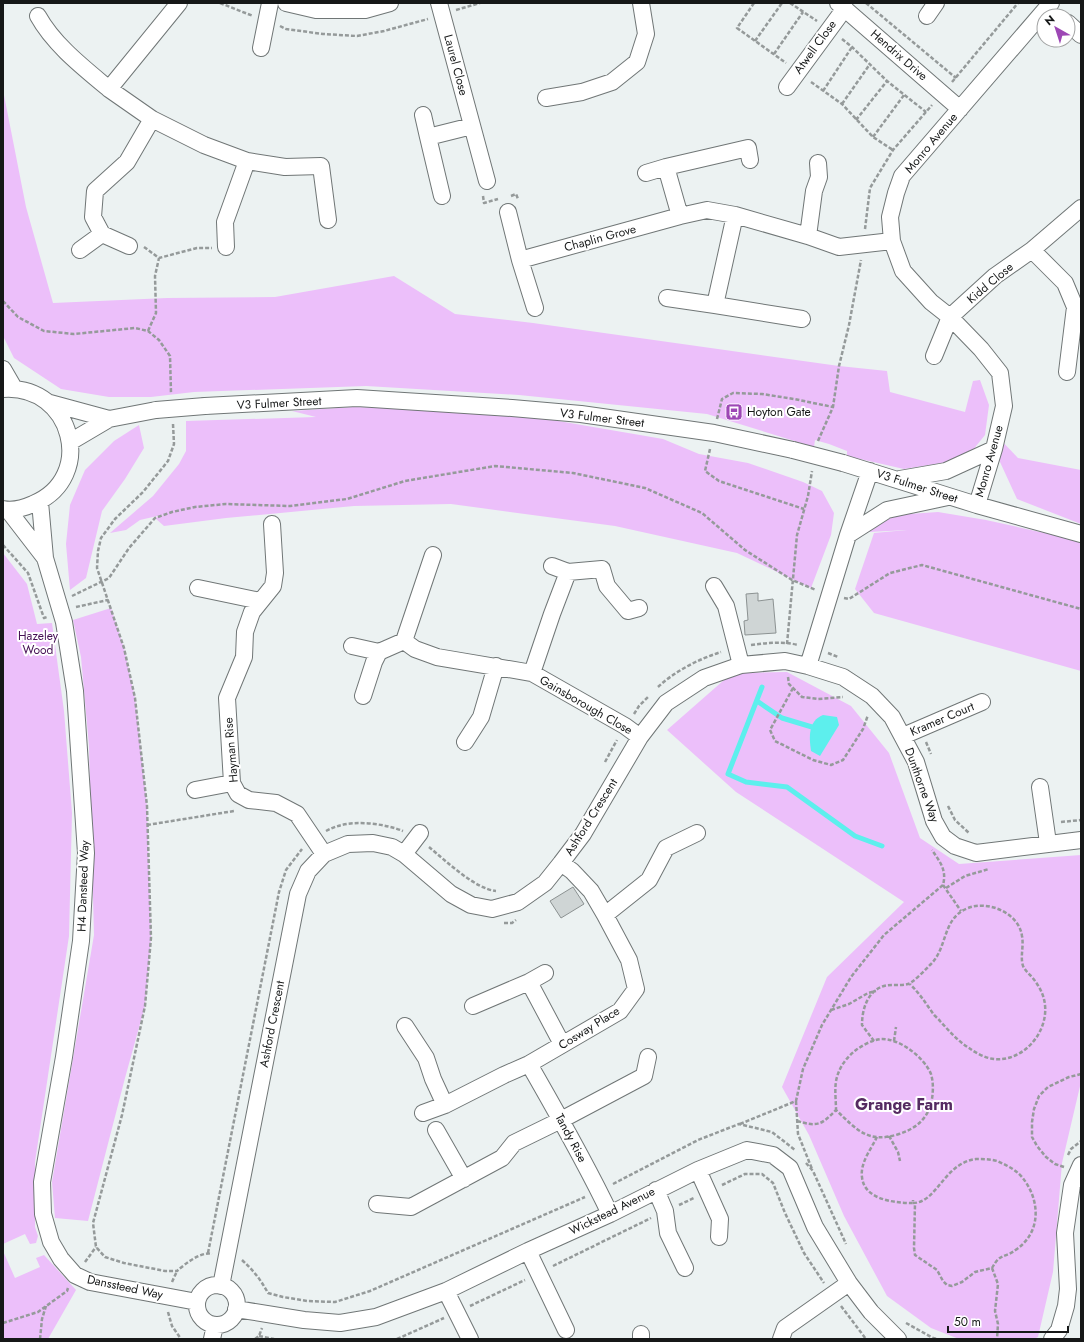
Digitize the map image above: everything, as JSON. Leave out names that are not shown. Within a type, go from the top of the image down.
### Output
[{"type":"street","points":[[110,89],[179,3]]},
{"type":"street","points":[[261,48],[270,3]]},
{"type":"street","points":[[286,3],[365,10],[390,3]]},
{"type":"street","name":"Laurel Close","points":[[439,3],[487,181]]},
{"type":"street","points":[[546,98],[582,92],[612,82],[637,62],[646,34],[641,3]]},
{"type":"street","name":"Atwell Close","points":[[787,87],[828,28],[841,5]]},
{"type":"street","name":"Hendrix Drive","points":[[841,5],[960,108]]},
{"type":"street","points":[[38,16],[45,29],[81,66],[152,119],[204,145],[247,161],[285,167],[321,166],[328,220]]},
{"type":"street","name":"Monro Avenue","points":[[977,505],[994,449],[1004,406],[1000,373],[982,349],[950,317],[931,302],[903,271],[892,242],[890,217],[902,176],[960,108],[1036,26]]},
{"type":"street","points":[[423,115],[442,196]]},
{"type":"street","points":[[129,246],[102,234],[93,217],[95,191],[127,162],[152,119]]},
{"type":"street","points":[[428,137],[472,126]]},
{"type":"street","points":[[646,173],[748,148],[750,160]]},
{"type":"street","points":[[226,247],[225,222],[247,161]]},
{"type":"street","points":[[808,236],[814,191],[819,177],[818,162]]},
{"type":"street","points":[[666,167],[680,216]]},
{"type":"street","name":"Kidd Close","points":[[950,317],[995,276],[1032,250],[1081,208]]},
{"type":"street","name":"Chaplin Grove","points":[[520,260],[707,210],[735,215],[808,236],[839,247],[892,242]]},
{"type":"street","points":[[508,212],[520,260],[535,308]]},
{"type":"street","points":[[715,305],[735,215]]},
{"type":"street","points":[[80,250],[102,234]]},
{"type":"street","points":[[1032,250],[1065,283],[1078,307],[1067,372]]},
{"type":"street","points":[[667,298],[802,319]]},
{"type":"street","points":[[934,356],[950,317]]},
{"type":"street","points":[[3,369],[8,389],[33,393],[50,403],[59,414],[66,427],[70,442],[70,456],[67,470],[51,493],[40,502],[24,508],[6,510]]},
{"type":"street","name":"V3 Fulmer Street","points":[[70,442],[109,419],[156,410],[205,406],[357,398],[581,414],[714,433],[793,450],[843,463],[977,505],[1081,534]]},
{"type":"street","name":"V3 Fulmer Street","points":[[50,403],[109,419]]},
{"type":"street","points":[[896,480],[946,471],[994,449]]},
{"type":"street","points":[[808,666],[848,535],[870,471]]},
{"type":"street","points":[[848,535],[887,510],[949,496]]},
{"type":"street","name":"H4 Dansteed Way","points":[[40,502],[44,558],[64,622],[75,691],[86,853],[82,941],[64,1057],[42,1182],[44,1214]]},
{"type":"street","name":"H4 Dansteed Way","points":[[6,510],[44,558]]},
{"type":"street","name":"Hayman Rise","points":[[272,524],[275,573],[273,586],[252,612],[245,632],[244,657],[227,698],[232,783],[238,794],[249,800],[276,803],[297,814],[324,854]]},
{"type":"street","points":[[352,646],[379,652],[404,641],[433,555]]},
{"type":"street","points":[[552,566],[568,572],[602,569],[607,586],[628,611],[639,608]]},
{"type":"street","name":"Gainsborough Close","points":[[532,673],[568,572]]},
{"type":"street","points":[[714,586],[726,606],[741,665]]},
{"type":"street","points":[[198,588],[260,601]]},
{"type":"street","name":"Gainsborough Close","points":[[404,641],[415,649],[436,657],[532,673],[625,726],[640,737]]},
{"type":"street","points":[[363,696],[374,662],[379,652]]},
{"type":"street","name":"Ashford Crescent","points":[[221,1286],[298,894],[308,871],[324,854],[348,844],[373,843],[392,847],[404,854],[451,894],[471,905],[492,910],[518,902],[545,883],[583,834],[640,737],[666,703],[704,678],[741,665],[785,661],[808,666]]},
{"type":"street","points":[[465,742],[481,717],[496,666]]},
{"type":"street","name":"Dunthorne Way","points":[[808,666],[843,677],[872,696],[892,717],[916,762],[934,821],[943,837],[955,846],[976,853],[1081,840]]},
{"type":"street","name":"Kramer Court","points":[[903,736],[982,702]]},
{"type":"street","points":[[195,790],[232,783]]},
{"type":"street","points":[[1040,788],[1048,844]]},
{"type":"street","points":[[605,915],[649,880],[666,848],[697,833]]},
{"type":"street","points":[[404,854],[419,836]]},
{"type":"street","name":"Cosway Place","points":[[423,1113],[445,1105],[529,1064],[620,1011],[636,989],[629,960],[591,891],[572,871],[561,863]]},
{"type":"street","points":[[473,1006],[529,982],[545,973]]},
{"type":"street","points":[[529,982],[562,1044]]},
{"type":"street","points":[[405,1026],[426,1058],[433,1079],[445,1105]]},
{"type":"street","points":[[377,1204],[411,1207],[464,1179],[502,1158],[514,1143],[644,1076],[648,1057]]},
{"type":"street","name":"Tandy Rise","points":[[529,1064],[561,1120],[610,1214]]},
{"type":"street","points":[[436,1130],[464,1179]]},
{"type":"street","name":"Wickstead Avenue","points":[[236,1309],[304,1320],[340,1323],[376,1317],[446,1291],[528,1251],[610,1214],[698,1170],[748,1150],[773,1155],[790,1168],[815,1227],[849,1283],[871,1312],[898,1339]]},
{"type":"street","points":[[1052,1339],[1059,1330],[1066,1306],[1074,1288],[1065,1233],[1072,1185],[1081,1165]]},
{"type":"street","points":[[698,1170],[720,1220],[719,1237]]},
{"type":"street","points":[[656,1190],[666,1211],[668,1233],[685,1268]]},
{"type":"street","name":"Danssteed Way","points":[[44,1214],[51,1242],[61,1259],[76,1275],[90,1282],[197,1302]]},
{"type":"street","points":[[528,1251],[566,1330]]},
{"type":"street","points":[[781,1339],[785,1328],[849,1283]]},
{"type":"street","points":[[215,1285],[221,1286],[232,1292],[235,1297],[236,1309],[231,1319],[221,1324],[213,1332],[209,1323],[200,1315],[197,1302],[199,1296],[208,1287],[215,1285]]},
{"type":"street","points":[[446,1291],[470,1339]]},
{"type":"path","points":[[754,3],[737,28],[842,104],[873,137],[893,150]]},
{"type":"path","points":[[755,41],[782,3]]},
{"type":"path","points":[[790,3],[828,28],[852,47],[887,81],[926,112]]},
{"type":"path","points":[[866,3],[956,78]]},
{"type":"path","points":[[774,54],[804,12]]},
{"type":"path","points":[[823,91],[852,47]]},
{"type":"path","points":[[842,104],[870,64]]},
{"type":"path","points":[[856,120],[887,81]]},
{"type":"path","points":[[873,137],[904,95]]},
{"type":"path","points":[[129,246],[138,242],[159,258]]},
{"type":"path","points":[[159,258],[197,248],[226,247]]},
{"type":"path","points":[[148,331],[156,313],[155,276],[159,258]]},
{"type":"path","points":[[804,509],[719,481],[705,471],[722,399],[733,393],[762,394],[833,407]]},
{"type":"path","points":[[814,465],[797,535],[785,661],[789,684],[802,697],[818,699],[843,697],[848,700]]},
{"type":"path","points":[[58,602],[109,578],[129,548],[155,518],[172,512],[195,507],[226,504],[290,506],[346,499],[405,481],[495,466],[572,473],[645,488],[702,513],[745,550],[792,580],[810,588],[849,599],[890,573],[922,565],[1081,609]]},
{"type":"path","points":[[101,582],[124,648],[135,698],[146,806],[151,938],[145,1006],[122,1115],[93,1223],[96,1247],[106,1257],[165,1271],[177,1271],[189,1261],[208,1253],[227,1257]]},
{"type":"path","points":[[603,766],[625,726],[639,706],[664,682],[686,667],[716,653],[736,647],[787,642],[813,648],[843,659]]},
{"type":"path","points":[[783,678],[788,678]]},
{"type":"path","points":[[793,688],[770,730],[774,741],[813,760],[831,765],[842,760],[863,729],[869,712],[873,716]]},
{"type":"path","points":[[920,729],[931,754]]},
{"type":"path","points":[[946,802],[954,820],[971,834]]},
{"type":"path","points":[[147,825],[238,810]]},
{"type":"path","points":[[1045,825],[1065,821],[1081,820]]},
{"type":"path","points":[[208,1253],[279,892],[286,870],[298,852],[313,837],[339,825],[363,823],[391,826],[419,836],[474,883],[490,890],[502,891]]},
{"type":"path","points":[[813,1171],[798,1134],[796,1101],[803,1069],[822,1025],[851,977],[884,934],[943,885],[945,877],[943,867],[930,846]]},
{"type":"path","points":[[943,885],[961,911]]},
{"type":"path","points":[[874,1041],[862,1025],[862,1016],[869,998],[884,986],[900,986],[910,984],[934,961],[939,953],[948,926],[953,918],[961,911],[976,906],[987,906],[997,909],[1012,918],[1018,924],[1022,936],[1022,960],[1024,969],[1036,982],[1044,996],[1044,1021],[1041,1031],[1037,1038],[1022,1052],[1005,1058],[995,1059],[978,1054],[963,1044],[948,1030],[932,1013],[922,997],[910,984]]},
{"type":"path","points":[[499,924],[512,923],[518,918]]},
{"type":"path","points":[[830,1010],[849,1004],[868,993],[876,991]]},
{"type":"path","points":[[894,1042],[896,1027]]},
{"type":"path","points":[[881,1039],[894,1042],[907,1047],[916,1054],[930,1074],[933,1086],[932,1098],[929,1110],[922,1122],[910,1130],[889,1136],[873,1137],[854,1128],[836,1110],[836,1078],[841,1065],[852,1053],[861,1047],[881,1039]]},
{"type":"path","points":[[1063,1166],[1055,1164],[1046,1157],[1032,1137],[1034,1109],[1038,1096],[1048,1088],[1069,1077],[1081,1074]]},
{"type":"path","points":[[739,1124],[796,1101]]},
{"type":"path","points":[[797,1121],[809,1124],[820,1124],[836,1110]]},
{"type":"path","points":[[889,1136],[898,1152],[900,1161]]},
{"type":"path","points":[[878,1137],[866,1158],[862,1178],[866,1188],[874,1196],[886,1201],[920,1202],[934,1192],[947,1175],[956,1167],[972,1160],[990,1159],[1012,1167],[1027,1183],[1034,1197],[1036,1208],[1033,1230],[1027,1240],[1019,1248],[1010,1254],[1004,1255],[997,1259],[992,1268],[975,1272],[957,1285],[947,1285],[936,1270],[915,1255],[914,1202]]},
{"type":"path","points":[[397,1339],[456,1313],[745,1174],[762,1174],[773,1183],[804,1253],[832,1296],[842,1306],[866,1339]]},
{"type":"path","points":[[3,1323],[38,1312],[67,1290],[96,1247]]},
{"type":"path","points":[[992,1268],[998,1284],[995,1311],[998,1324],[997,1339]]},
{"type":"path","points":[[40,1339],[42,1319],[46,1306]]},
{"type":"path","points":[[259,1336],[274,1339]]},
{"type":"green space","points":[[3,90],[26,207],[53,303],[167,298],[275,297],[394,276],[455,314],[533,323],[839,366],[887,371],[890,392],[965,412],[973,381],[980,380],[989,405],[985,435],[968,456],[948,462],[904,469],[847,456],[847,451],[815,440],[814,447],[707,414],[519,395],[366,386],[194,392],[151,397],[109,397],[61,389],[14,358],[3,336]]},
{"type":"green space","points":[[353,407],[429,409],[541,418],[663,439],[699,454],[748,463],[803,482],[822,491],[834,513],[831,535],[811,588],[737,553],[615,526],[451,504],[354,506],[226,518],[164,526],[155,518],[166,514],[140,520],[126,530],[110,533],[153,496],[179,464],[186,451],[186,421],[316,417],[292,411]]},
{"type":"green space","points":[[139,425],[144,448],[125,479],[102,511],[86,578],[70,590],[66,544],[70,505],[85,470],[114,441]]},
{"type":"green space","points":[[997,436],[1018,458],[1081,470],[1081,524],[1017,499],[994,449]]},
{"type":"green space","points":[[938,512],[986,520],[1081,541],[1081,671],[874,613],[855,589],[874,533],[907,530],[869,532],[895,515]]},
{"type":"green space","name":"Hazeley Wood","points":[[3,553],[27,584],[37,624],[52,623],[64,711],[72,813],[69,936],[35,1162],[35,1227],[38,1236],[36,1243],[30,1244],[25,1234],[3,1244]]},
{"type":"green space","points":[[111,608],[124,648],[135,698],[147,806],[151,938],[145,1006],[88,1221],[55,1218],[52,1182],[94,935],[89,746],[81,657],[73,620]]},
{"type":"green space","points":[[787,672],[851,706],[889,753],[920,838],[959,864],[1081,855],[1081,1082],[1062,1163],[1053,1272],[1038,1337],[1034,1339],[959,1339],[931,1328],[887,1296],[844,1216],[809,1135],[782,1087],[827,977],[904,902],[736,792],[667,730],[732,673]]},
{"type":"green space","points":[[3,1251],[15,1278],[40,1267],[36,1258],[44,1255],[76,1290],[48,1339],[3,1339]]},
{"type":"water","points":[[823,715],[837,717],[839,725],[820,756],[811,751],[810,735],[812,725]]},
{"type":"building","points":[[758,593],[758,601],[773,599],[776,633],[745,635],[744,621],[748,620],[746,594]]},
{"type":"building","points":[[573,887],[584,904],[561,918],[550,901]]},
{"type":"waterway","points":[[762,687],[728,774],[746,782],[787,787],[855,836],[882,846]]},
{"type":"waterway","points":[[757,701],[782,718],[812,727]]},
{"type":"place","name":"Hoyton Gate","points":[[734,412]]},
{"type":"district","name":"Grange Farm","points":[[904,1104]]}]
